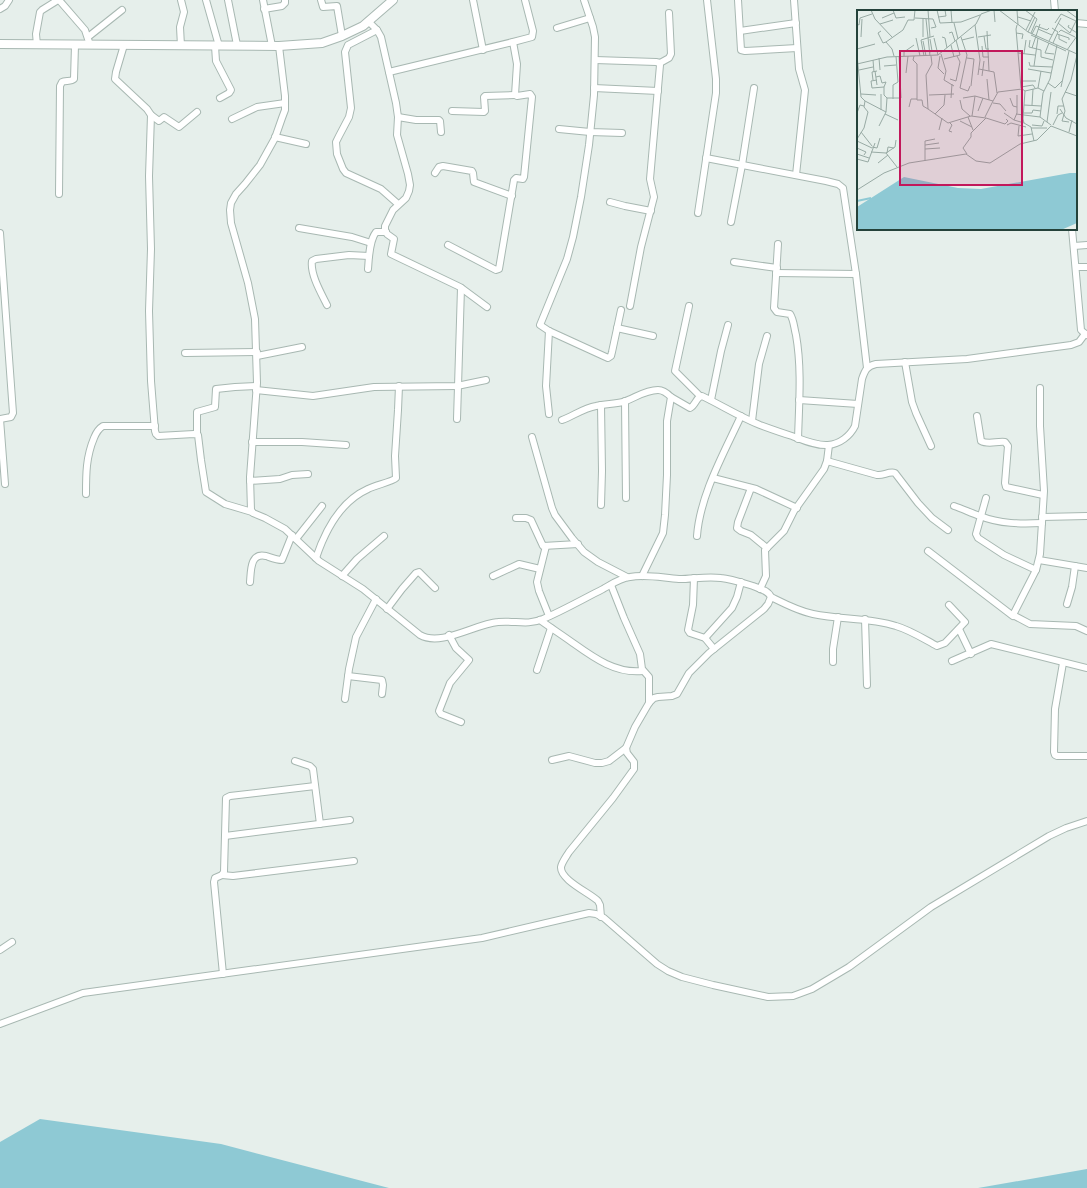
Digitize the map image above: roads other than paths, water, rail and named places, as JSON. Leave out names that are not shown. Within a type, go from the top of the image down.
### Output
[{"type":"street","points":[[0,9],[5,6],[9,0]]},
{"type":"street","points":[[37,44],[36,34],[40,12],[58,0],[85,30],[89,41]]},
{"type":"street","points":[[180,46],[180,27],[184,12],[181,0]]},
{"type":"street","points":[[206,0],[216,49],[216,62],[231,90],[230,93],[220,98]]},
{"type":"street","points":[[228,0],[237,45]]},
{"type":"street","points":[[252,512],[250,482],[257,354],[255,319],[248,283],[231,223],[231,203],[236,194],[260,165],[275,137],[285,110],[277,48],[264,9],[263,0]]},
{"type":"street","points":[[264,9],[284,5],[285,0]]},
{"type":"street","points":[[321,0],[323,7],[337,6],[342,36]]},
{"type":"street","points":[[473,0],[483,50]]},
{"type":"street","points":[[389,72],[532,37],[533,34],[525,0]]},
{"type":"street","points":[[584,0],[595,37],[594,88],[590,132],[581,197],[573,237],[567,259],[540,323],[541,327],[608,358],[611,356],[621,310]]},
{"type":"street","points":[[698,213],[716,86],[707,0]]},
{"type":"street","points":[[738,0],[741,49],[743,51],[797,48]]},
{"type":"street","points":[[794,0],[799,69],[805,90],[796,175]]},
{"type":"street","points":[[1054,0],[1055,10]]},
{"type":"street","points":[[390,1],[372,25],[346,48],[345,52],[351,100],[350,113],[338,136],[336,149],[340,162],[346,173],[381,190],[398,204]]},
{"type":"street","points":[[0,44],[37,44],[75,49],[89,41],[122,10]]},
{"type":"street","points":[[595,60],[660,63],[669,58],[671,54],[669,13]]},
{"type":"street","points":[[557,28],[590,18]]},
{"type":"street","points":[[740,31],[796,23]]},
{"type":"street","points":[[1077,23],[1087,24]]},
{"type":"street","points":[[89,41],[123,49],[180,46],[216,49],[237,45],[277,48],[322,43],[363,26],[372,25]]},
{"type":"street","points":[[372,25],[381,38],[396,103],[398,117],[397,135],[410,186],[406,198],[393,210],[385,226],[386,232],[394,240],[391,252],[392,255],[460,288],[487,307]]},
{"type":"street","points":[[513,42],[517,64],[515,95]]},
{"type":"street","points":[[59,194],[60,86],[64,81],[72,81],[74,79],[75,49]]},
{"type":"street","points":[[123,49],[115,79],[147,109],[151,115],[159,121],[164,117],[179,127],[197,112]]},
{"type":"street","points":[[630,306],[654,197],[650,178],[660,63]]},
{"type":"street","points":[[594,88],[658,91]]},
{"type":"street","points":[[731,222],[754,88]]},
{"type":"street","points":[[448,245],[487,266],[498,270],[500,267],[514,180],[516,178],[523,179],[524,177],[532,97],[530,94],[517,96],[485,96],[484,112],[452,111]]},
{"type":"street","points":[[232,118],[257,107],[285,103]]},
{"type":"street","points":[[151,115],[149,176],[151,249],[149,311],[150,368],[156,434],[158,436],[197,434]]},
{"type":"street","points":[[398,117],[416,120],[439,120],[441,132]]},
{"type":"street","points":[[559,129],[622,133]]},
{"type":"street","points":[[275,137],[306,144]]},
{"type":"street","points":[[706,158],[838,184],[843,188],[856,274],[867,368]]},
{"type":"street","points":[[435,173],[439,167],[442,166],[472,171],[474,182],[512,196]]},
{"type":"street","points":[[610,202],[650,211]]},
{"type":"street","points":[[299,228],[352,237],[371,243]]},
{"type":"street","points":[[689,306],[675,371],[700,396],[760,425],[798,439],[820,445],[829,445],[844,440],[853,430],[855,426],[862,379],[864,372],[870,365],[967,359],[1071,345],[1079,342],[1086,334],[1081,330],[1084,318],[1072,230]]},
{"type":"street","points":[[368,270],[371,243],[374,236],[376,232],[386,232]]},
{"type":"street","points":[[0,233],[1,269],[13,413],[11,417],[0,419],[5,484]]},
{"type":"street","points":[[778,244],[774,308],[777,312],[790,314],[793,320],[800,361],[798,439]]},
{"type":"street","points":[[1074,246],[1087,245]]},
{"type":"street","points":[[327,305],[312,269],[312,261],[316,259],[339,256],[369,256]]},
{"type":"street","points":[[734,262],[777,271],[856,274]]},
{"type":"street","points":[[1076,267],[1087,267]]},
{"type":"street","points":[[457,419],[460,288]]},
{"type":"street","points":[[711,400],[721,350],[728,325]]},
{"type":"street","points":[[617,328],[653,336]]},
{"type":"street","points":[[549,331],[546,386],[549,414]]},
{"type":"street","points":[[752,421],[759,364],[767,336]]},
{"type":"street","points":[[185,353],[257,354],[302,346]]},
{"type":"street","points":[[905,362],[912,402],[931,446]]},
{"type":"street","points":[[486,380],[457,386],[398,386],[355,389],[313,396],[256,388],[235,387],[216,389],[215,408],[196,413],[197,434],[199,437],[200,456],[206,492],[224,504],[252,512],[275,523],[294,537],[316,558],[363,589],[424,637],[430,639],[449,636],[492,622],[505,621],[523,623],[540,620],[627,577],[632,576],[679,579],[722,578],[741,582],[768,592],[771,597],[811,614],[866,619],[895,626],[905,629],[937,646],[945,643],[965,622],[949,605]]},
{"type":"street","points":[[316,558],[326,534],[349,501],[377,484],[393,481],[396,478],[395,456],[398,386]]},
{"type":"street","points":[[1013,616],[1036,570],[1039,560],[1043,495],[1040,388]]},
{"type":"street","points":[[562,420],[588,408],[614,404],[657,390],[661,390],[690,408],[693,407],[700,396]]},
{"type":"street","points":[[642,576],[662,537],[664,529],[667,475],[667,421],[671,397]]},
{"type":"street","points":[[799,400],[858,404]]},
{"type":"street","points":[[625,401],[626,498]]},
{"type":"street","points":[[601,405],[601,505]]},
{"type":"street","points":[[697,536],[700,514],[713,478],[742,416]]},
{"type":"street","points":[[977,416],[981,440],[985,443],[1006,442],[1008,446],[1006,487],[1043,495]]},
{"type":"street","points":[[86,494],[87,461],[91,445],[99,429],[103,426],[155,426]]},
{"type":"street","points":[[532,437],[553,512],[584,552],[627,577]]},
{"type":"street","points":[[252,442],[302,442],[346,445]]},
{"type":"street","points":[[760,589],[766,576],[764,554],[767,548],[784,531],[796,508],[824,469],[828,461],[829,445]]},
{"type":"street","points":[[828,461],[881,476],[890,472],[895,473],[918,503],[932,518],[948,530]]},
{"type":"street","points":[[250,482],[308,474]]},
{"type":"street","points":[[713,478],[763,492],[796,508]]},
{"type":"street","points":[[751,488],[737,528],[752,536],[767,548]]},
{"type":"street","points":[[986,498],[976,534],[978,538],[1004,555],[1036,570]]},
{"type":"street","points":[[250,582],[254,560],[257,557],[263,556],[282,560],[294,537],[322,506]]},
{"type":"street","points":[[954,506],[981,517],[1014,523],[1087,516]]},
{"type":"street","points":[[516,518],[526,518],[531,520],[542,544],[546,546],[578,544]]},
{"type":"street","points":[[342,576],[357,559],[384,536]]},
{"type":"street","points":[[546,546],[538,585],[540,595],[549,616]]},
{"type":"street","points":[[928,551],[1013,616],[1033,624],[1076,626],[1087,631]]},
{"type":"street","points":[[1039,560],[1087,568]]},
{"type":"street","points":[[493,576],[520,564],[540,570]]},
{"type":"street","points":[[1067,604],[1072,587],[1075,566]]},
{"type":"street","points":[[387,609],[402,588],[416,573],[419,572],[434,588]]},
{"type":"street","points":[[694,578],[693,605],[688,630],[690,633],[705,638],[714,649]]},
{"type":"street","points":[[705,638],[732,608],[741,582]]},
{"type":"street","points":[[611,585],[640,654],[643,671],[650,680],[649,703]]},
{"type":"street","points":[[552,760],[569,756],[602,764],[609,761],[626,748],[649,703],[654,698],[677,694],[689,673],[714,649],[764,609],[771,597]]},
{"type":"street","points":[[345,699],[356,637],[376,599]]},
{"type":"street","points":[[832,662],[838,617]]},
{"type":"street","points":[[866,619],[867,685]]},
{"type":"street","points":[[540,620],[583,651],[606,664],[629,672],[643,671]]},
{"type":"street","points":[[537,670],[551,628]]},
{"type":"street","points":[[959,629],[971,654]]},
{"type":"street","points":[[449,636],[456,648],[469,660],[450,683],[439,711],[441,714],[461,722]]},
{"type":"street","points":[[952,661],[991,644],[1087,668]]},
{"type":"street","points":[[1063,663],[1055,709],[1054,752],[1057,756],[1087,756]]},
{"type":"street","points":[[348,676],[382,680],[382,694]]},
{"type":"street","points":[[601,917],[600,905],[598,901],[574,884],[564,875],[561,870],[562,864],[569,852],[609,803],[634,769],[634,762],[626,748]]},
{"type":"street","points":[[295,761],[312,768],[320,824]]},
{"type":"street","points":[[222,875],[224,872],[226,801],[228,796],[315,786]]},
{"type":"street","points":[[225,836],[350,820]]},
{"type":"street","points":[[0,1024],[83,993],[482,938],[584,913],[596,914],[601,917],[657,964],[682,977],[768,997],[794,996],[812,989],[849,967],[931,907],[1049,836],[1087,821]]},
{"type":"street","points":[[222,974],[214,884],[215,878],[222,875],[233,876],[354,861]]},
{"type":"street","points":[[0,950],[12,942]]},
{"type":"water","points":[[40,1119],[221,1144],[389,1188],[0,1188],[0,1142]]},
{"type":"water","points":[[1087,1169],[1087,1188],[978,1188]]}]
